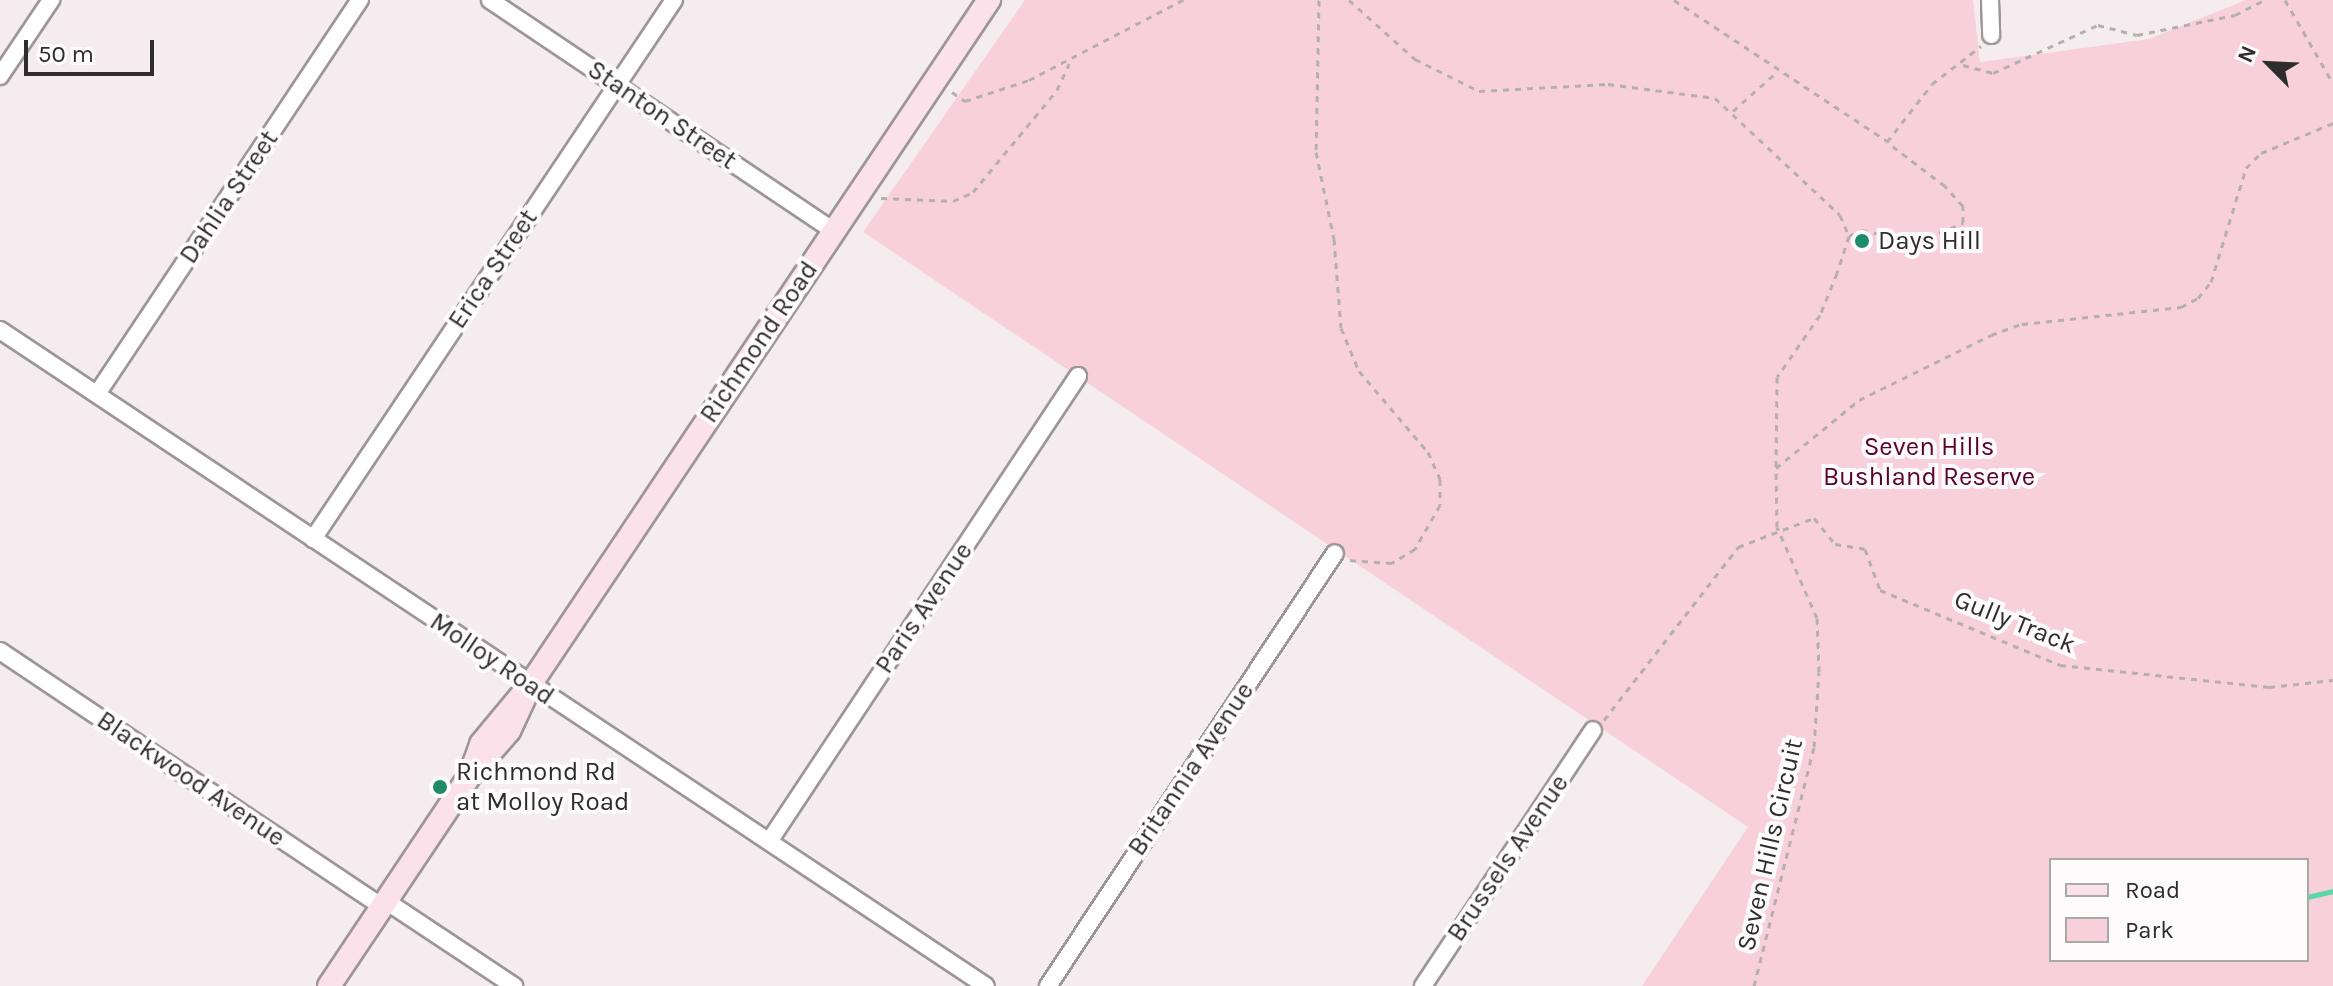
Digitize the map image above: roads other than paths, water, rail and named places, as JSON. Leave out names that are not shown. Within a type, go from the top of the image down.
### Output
[{"type":"main road","name":"Richmond Road","points":[[329,986],[470,775],[509,731],[530,685],[989,0]]},
{"type":"street","points":[[0,76],[51,0]]},
{"type":"street","name":"Dahlia Street","points":[[97,394],[360,0]]},
{"type":"street","name":"Stanton Street","points":[[490,0],[834,231]]},
{"type":"street","name":"Erica Street","points":[[313,539],[674,0]]},
{"type":"street","points":[[1990,0],[1991,35]]},
{"type":"street","name":"Molloy Road","points":[[0,330],[986,986]]},
{"type":"street","name":"Paris Avenue","points":[[770,840],[1078,376]]},
{"type":"street","name":"Britannia Avenue","points":[[1048,986],[1335,553]]},
{"type":"street","name":"Blackwood Avenue","points":[[0,651],[514,986]]},
{"type":"street","name":"Brussels Avenue","points":[[1423,986],[1593,730]]},
{"type":"waterway","points":[[2309,897],[2333,891]]},
{"type":"place","name":"Days Hill","points":[[1862,241]]},
{"type":"place","name":"Richmond Rd at Molloy Road","points":[[440,787]]},
{"type":"park label","name":"Seven Hills Bushland Reserve","points":[[1929,462]]}]
